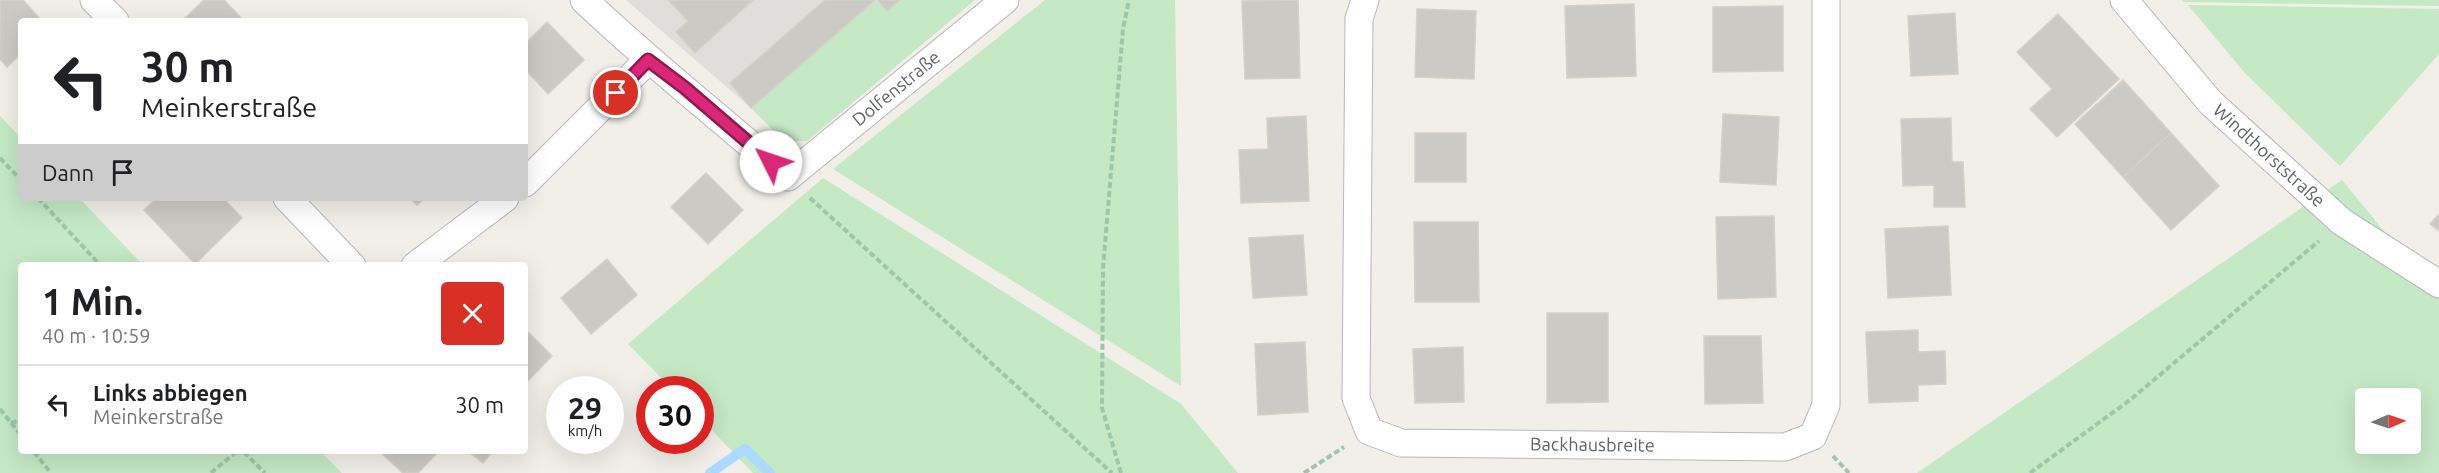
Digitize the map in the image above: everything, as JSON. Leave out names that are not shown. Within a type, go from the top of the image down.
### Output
[{"type":"street","points":[[94,0],[112,18]]},
{"type":"street","points":[[584,0],[648,60],[685,88],[788,177]]},
{"type":"street","name":"Dolfenstraße","points":[[788,177],[1005,0]]},
{"type":"street","points":[[1365,0],[1359,20],[1356,398],[1369,431]]},
{"type":"street","name":"Backhausbreite","points":[[1369,431],[1401,443],[1437,444],[1785,447],[1814,436],[1826,405],[1826,0]]},
{"type":"street","name":"Windthorststraße","points":[[2124,0],[2211,103],[2342,222],[2439,284]]},
{"type":"street","points":[[528,180],[648,60]]},
{"type":"street","points":[[290,201],[348,262]]},
{"type":"street","points":[[420,262],[501,201]]},
{"type":"path","points":[[1121,473],[1102,408],[1103,268],[1123,29],[1129,0]]},
{"type":"path","points":[[0,158],[18,177]]},
{"type":"path","points":[[788,177],[1112,473]]},
{"type":"path","points":[[41,201],[97,262]]},
{"type":"path","points":[[2030,473],[2130,400],[2342,222]]},
{"type":"path","points":[[0,409],[18,431]]},
{"type":"path","points":[[11,423],[18,421]]},
{"type":"path","points":[[1304,473],[1369,431]]},
{"type":"path","points":[[36,454],[51,473]]},
{"type":"path","points":[[211,473],[234,454]]},
{"type":"path","points":[[246,454],[266,473]]},
{"type":"shaded area","points":[[626,0],[875,0],[751,108]]},
{"type":"green space","points":[[875,0],[887,11],[900,0],[975,0],[807,141],[784,141],[751,108]]},
{"type":"green space","points":[[1045,0],[1175,0],[1181,386],[833,169]]},
{"type":"green space","points":[[2182,0],[2439,0],[2439,6],[2184,2]]},
{"type":"green space","points":[[2188,5],[2439,9],[2439,54],[2340,166],[2245,73]]},
{"type":"green space","points":[[0,116],[18,135],[18,201],[82,201],[140,262],[18,262],[18,454],[323,454],[342,473],[0,473]]},
{"type":"green space","points":[[823,178],[1181,404],[1238,473],[753,473],[714,432],[714,376],[659,376],[628,344]]},
{"type":"green space","points":[[2342,180],[2439,298],[2439,473],[1917,473]]},
{"type":"building","points":[[0,0],[23,0],[39,18],[18,18],[18,57],[7,67],[0,59]]},
{"type":"building","points":[[204,0],[224,0],[241,18],[185,18]]},
{"type":"building","points":[[753,0],[695,53],[676,32],[688,21],[669,1]]},
{"type":"building","points":[[825,0],[875,0],[751,108],[730,83]]},
{"type":"building","points":[[877,0],[900,0],[887,11]]},
{"type":"building","points":[[1298,0],[1300,78],[1245,79],[1242,1]]},
{"type":"building","points":[[1634,4],[1636,76],[1567,78],[1565,6]]},
{"type":"building","points":[[1783,6],[1783,71],[1713,72],[1713,7]]},
{"type":"building","points":[[1417,9],[1476,11],[1474,79],[1415,77]]},
{"type":"building","points":[[1955,13],[1958,74],[1911,76],[1908,16]]},
{"type":"building","points":[[2058,14],[2119,79],[2057,137],[2030,109],[2052,89],[2017,52]]},
{"type":"building","points":[[547,22],[584,60],[548,94],[528,72],[528,41]]},
{"type":"building","points":[[2123,80],[2171,133],[2123,177],[2075,124]]},
{"type":"building","points":[[1723,114],[1779,117],[1776,185],[1720,182]]},
{"type":"building","points":[[1306,116],[1309,201],[1241,203],[1239,150],[1268,149],[1267,118]]},
{"type":"building","points":[[1951,118],[1952,162],[1963,162],[1965,207],[1934,207],[1934,185],[1903,186],[1901,119]]},
{"type":"building","points":[[1415,133],[1466,133],[1466,182],[1415,182]]},
{"type":"building","points":[[2171,133],[2219,186],[2171,230],[2123,177]]},
{"type":"building","points":[[706,173],[743,210],[708,244],[671,207]]},
{"type":"building","points":[[154,201],[226,201],[242,218],[197,262],[193,262],[144,210]]},
{"type":"building","points":[[2439,214],[2439,231],[2430,224]]},
{"type":"building","points":[[1774,216],[1776,297],[1718,299],[1716,217]]},
{"type":"building","points":[[1414,222],[1478,222],[1479,302],[1415,302]]},
{"type":"building","points":[[1948,226],[1951,295],[1888,298],[1885,229]]},
{"type":"building","points":[[1303,235],[1307,295],[1253,298],[1249,238]]},
{"type":"building","points":[[607,259],[637,295],[591,334],[561,298]]},
{"type":"building","points":[[1547,313],[1608,313],[1608,402],[1547,403]]},
{"type":"building","points":[[1918,330],[1918,352],[1945,351],[1946,384],[1918,385],[1918,401],[1869,403],[1866,332]]},
{"type":"building","points":[[528,332],[552,356],[528,381]]},
{"type":"building","points":[[1704,336],[1761,336],[1763,403],[1705,404]]},
{"type":"building","points":[[1305,342],[1308,412],[1258,415],[1255,344]]},
{"type":"building","points":[[1463,347],[1464,402],[1415,403],[1413,349]]},
{"type":"building","points":[[382,454],[436,454],[418,473],[403,473]]},
{"type":"building","points":[[472,454],[490,454],[483,463]]},
{"type":"waterway","points":[[710,473],[745,449],[770,473]]},
{"type":"route","points":[[616,93],[648,60],[685,88],[771,162]]}]
